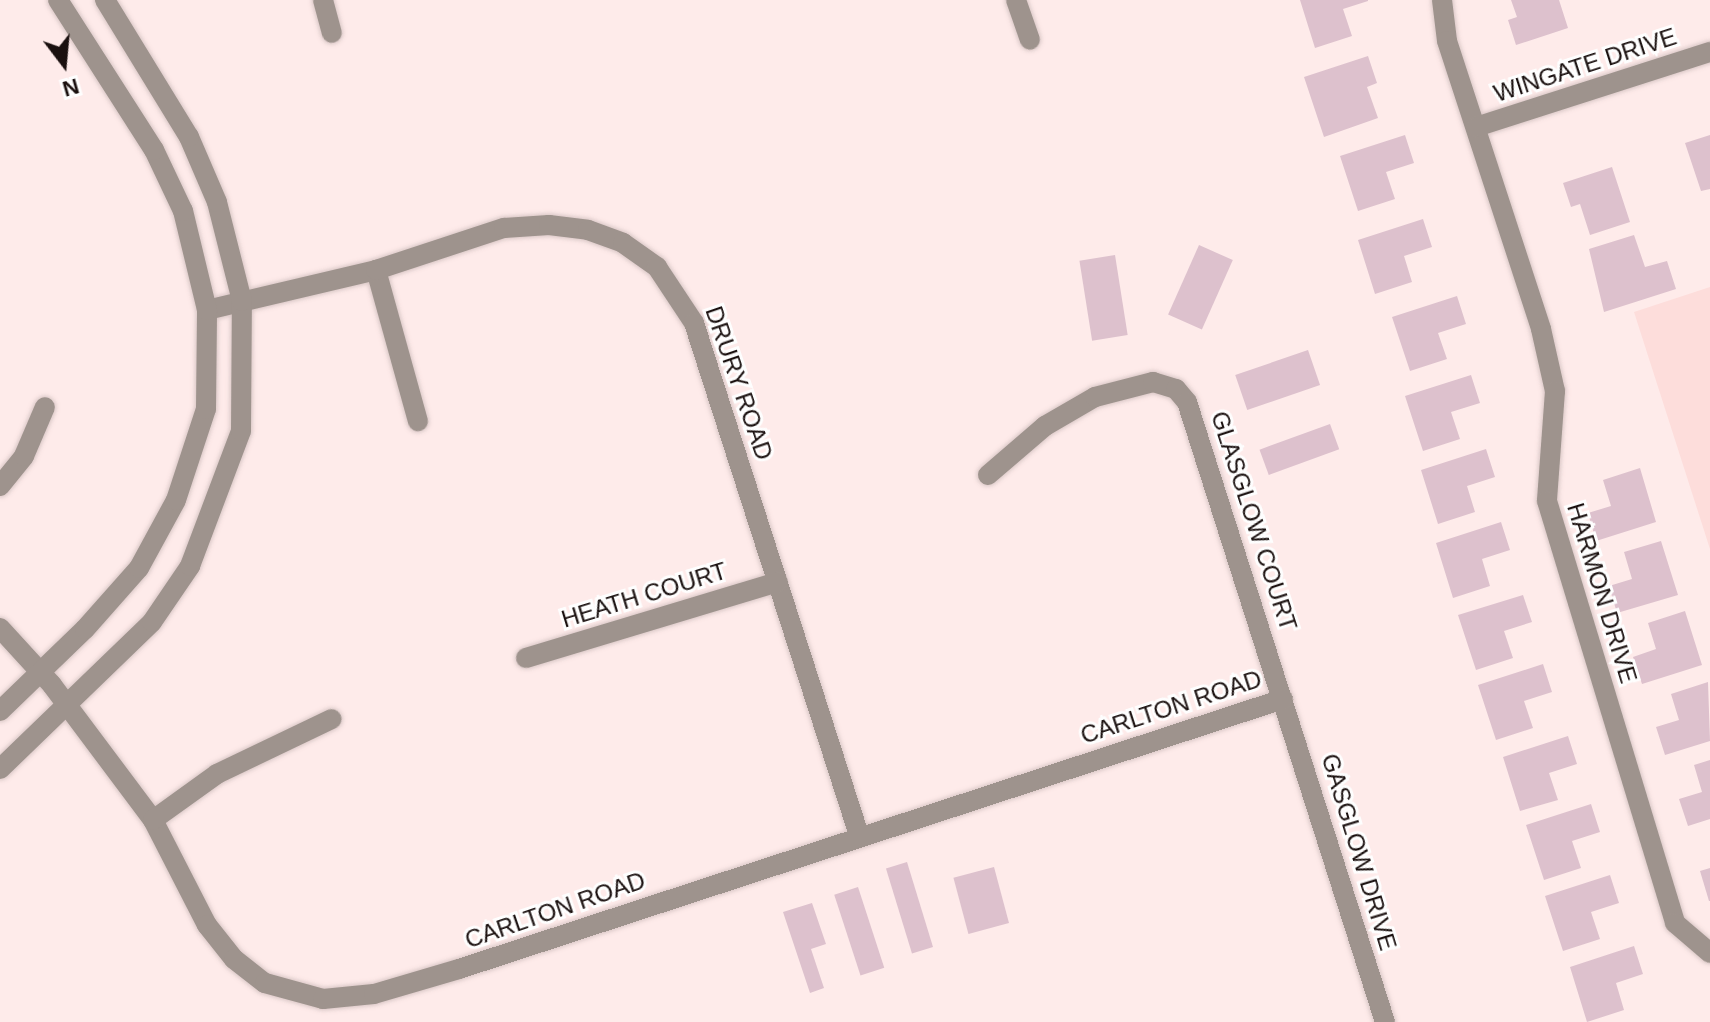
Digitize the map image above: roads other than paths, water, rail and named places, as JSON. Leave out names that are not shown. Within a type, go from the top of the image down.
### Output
[{"type":"street","points":[[0,711],[139,568],[176,500],[206,409],[207,310],[183,211],[154,150],[58,0]]},
{"type":"street","points":[[0,769],[152,622],[190,566],[219,499],[241,431],[242,301],[217,202],[189,137],[105,0]]},
{"type":"street","points":[[323,0],[332,33]]},
{"type":"street","points":[[1016,0],[1030,40]]},
{"type":"street","name":"HARMON DRIVE","points":[[1442,0],[1447,41],[1541,329],[1555,391],[1547,501],[1675,923],[1710,953]]},
{"type":"street","name":"WINGATE DRIVE","points":[[1476,127],[1710,52]]},
{"type":"street","name":"DRURY ROAD","points":[[207,310],[376,270],[504,228],[549,225],[623,243],[657,267],[694,323],[859,835]]},
{"type":"street","points":[[376,270],[418,421]]},
{"type":"street","name":"GLASGLOW COURT","points":[[988,475],[1045,426],[1095,397],[1153,382],[1176,389],[1196,418],[1283,699]]},
{"type":"street","points":[[0,486],[24,456],[45,407]]},
{"type":"street","name":"HEATH COURT","points":[[526,658],[778,582]]},
{"type":"street","name":"CARLTON ROAD","points":[[0,628],[68,705],[153,820],[207,925],[234,959],[265,983],[323,999],[374,994],[459,969],[859,835],[1283,699]]},
{"type":"street","name":"GASGLOW DRIVE","points":[[1283,699],[1385,1022]]},
{"type":"street","points":[[153,820],[217,774],[332,719]]}]
